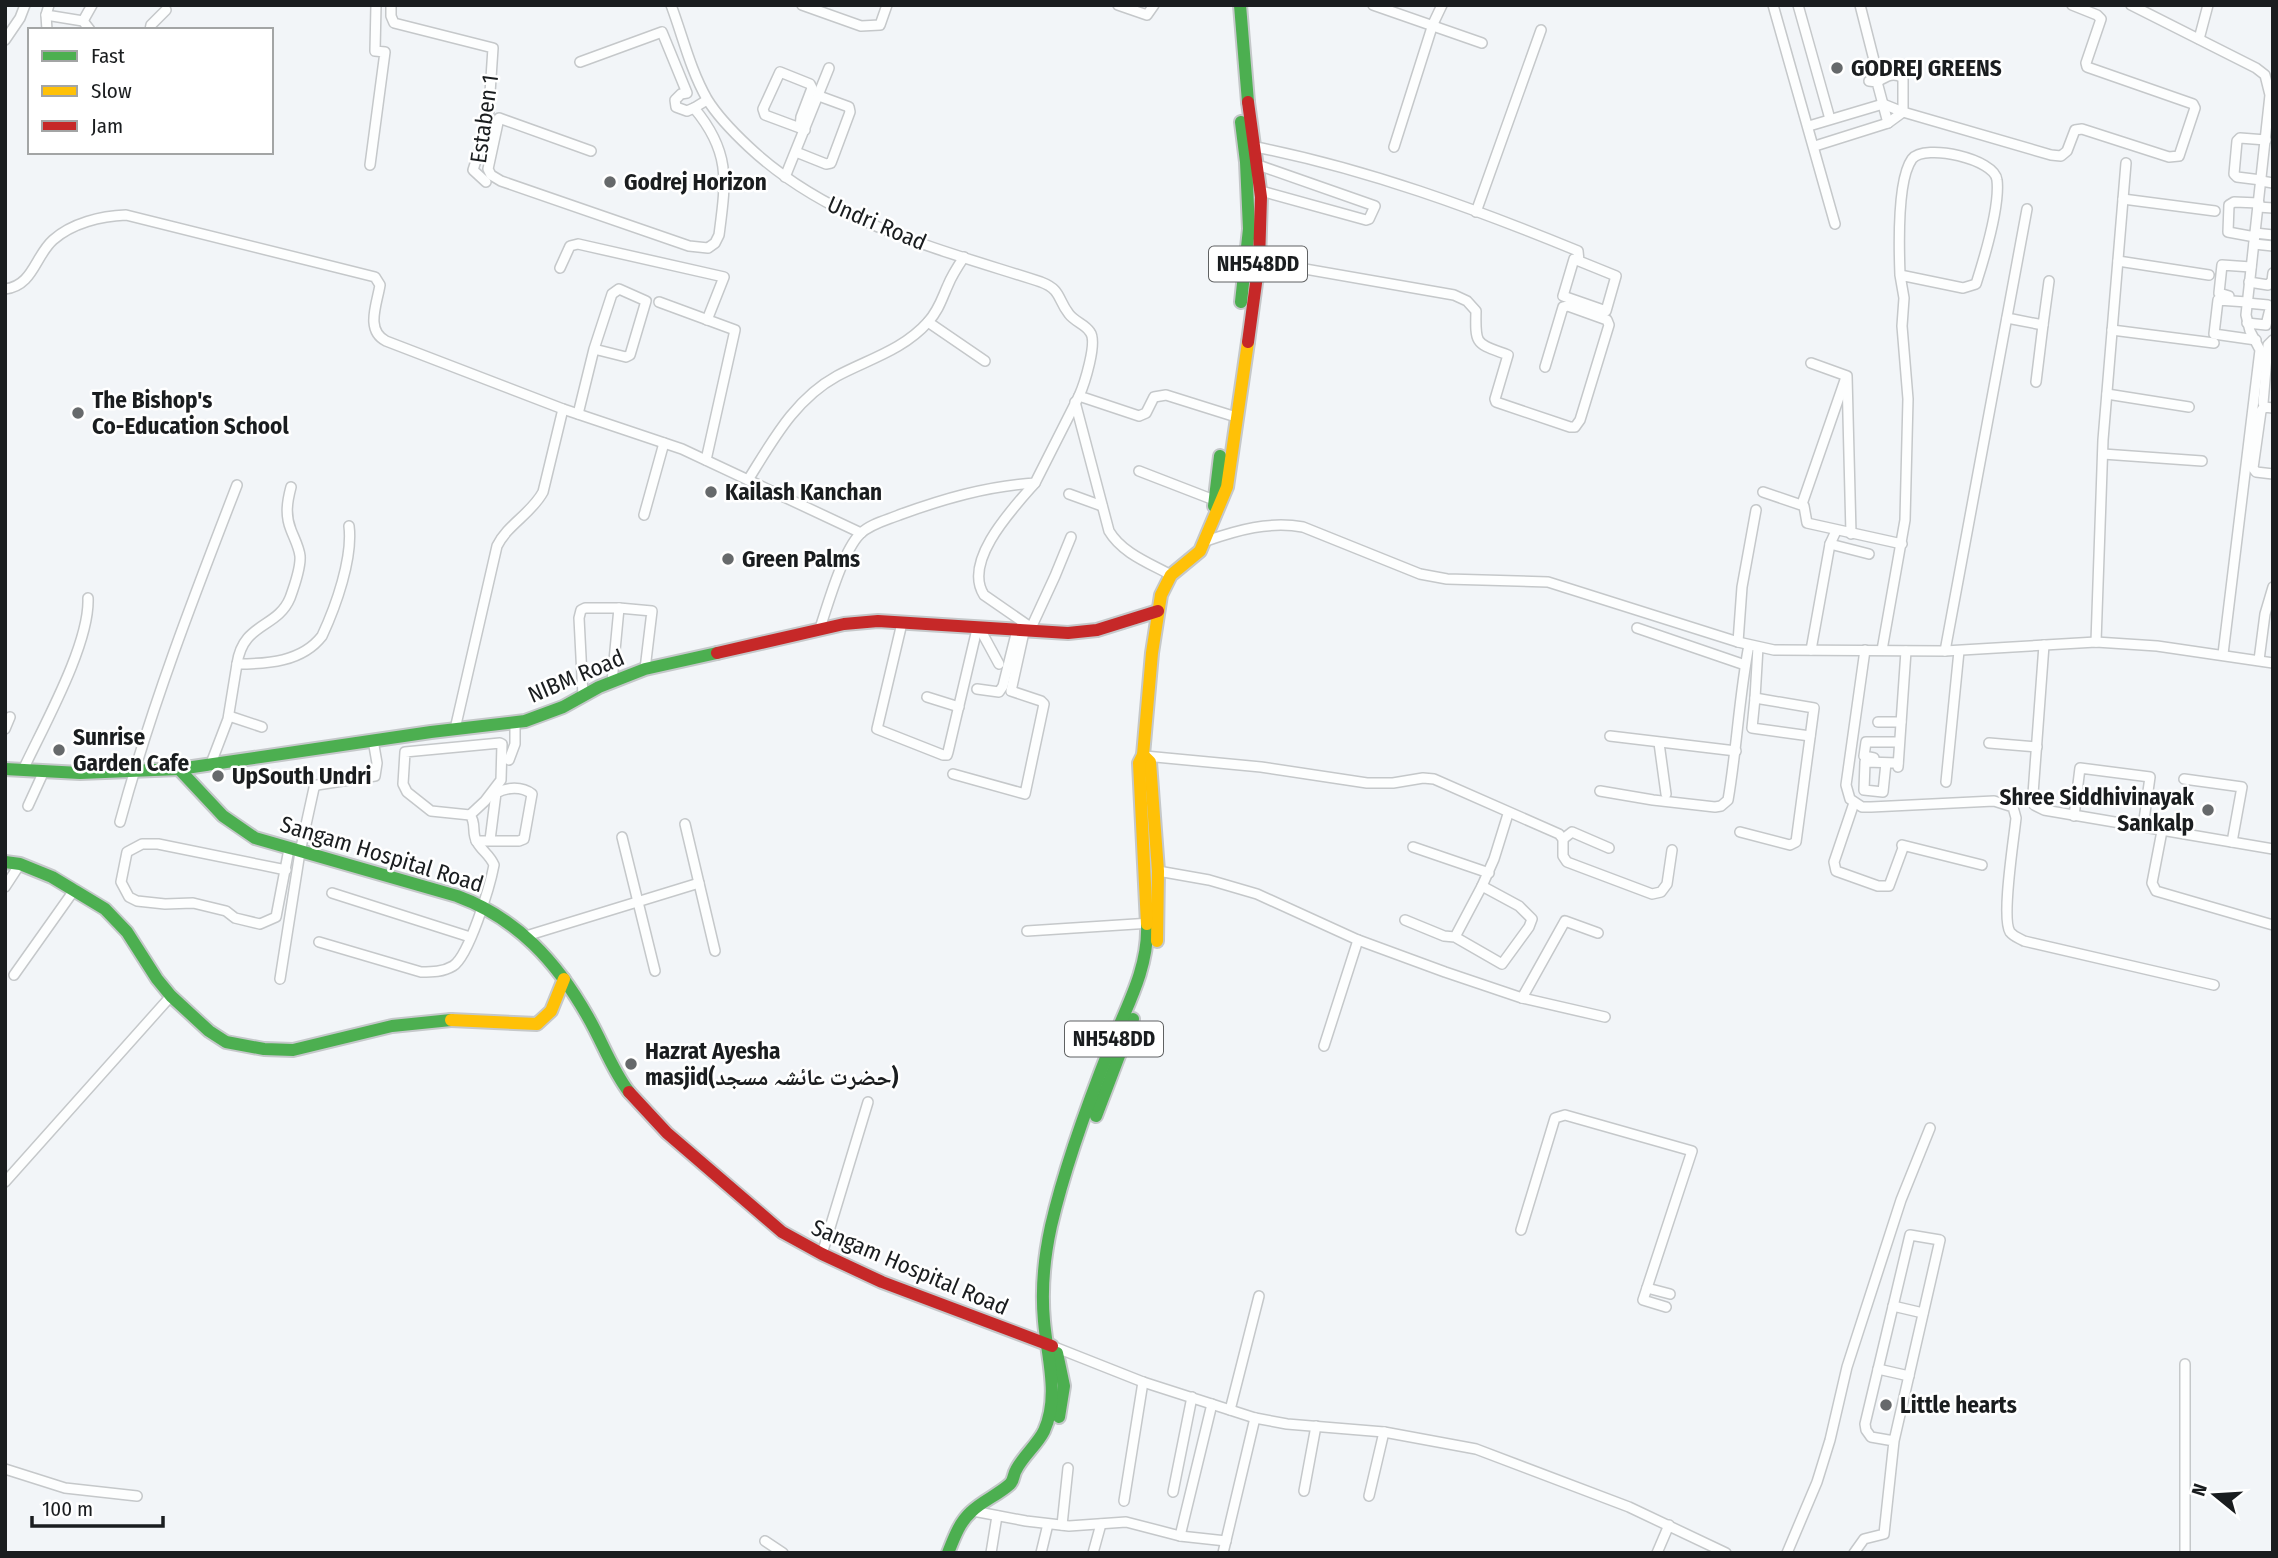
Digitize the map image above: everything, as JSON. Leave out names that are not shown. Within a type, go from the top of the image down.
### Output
[{"type":"main road","name":"NH548DD","points":[[1153,924],[1139,763],[1143,755],[1158,611],[1161,595],[1171,575],[1194,558],[1206,541],[1227,487],[1231,416],[1249,248],[1246,162],[1230,5]]},
{"type":"main road","name":"NH548DD","points":[[1215,519],[1214,500],[1259,261],[1262,215],[1256,147],[1247,92],[1240,5]]},
{"type":"main road","name":"NIBM Road","points":[[5,769],[179,769],[515,722],[541,716],[645,669],[820,628],[861,622],[1085,632],[1158,611]]},
{"type":"main road","name":"NH548DD","points":[[948,1553],[958,1527],[971,1511],[1012,1482],[1015,1471],[1042,1433],[1051,1411],[1051,1346],[1043,1280],[1053,1238],[1057,1203],[1094,1090],[1139,979],[1153,924],[1158,871],[1150,762],[1143,755]]},
{"type":"main road","name":"Sangam Hospital Road","points":[[179,769],[216,812],[255,838],[482,905],[526,936],[564,979],[592,1023],[626,1089],[647,1114],[782,1232],[822,1255],[920,1297],[1051,1346]]},
{"type":"main road","points":[[5,862],[20,864],[75,889],[105,909],[120,924],[157,979],[172,996],[208,1031],[226,1042],[264,1049],[293,1050],[392,1026],[432,1020],[471,1018],[537,1024],[549,1014],[564,979]]},
{"type":"street","points":[[5,40],[20,18],[25,5]]},
{"type":"street","points":[[83,21],[92,5]]},
{"type":"street","points":[[370,165],[386,52],[375,51],[376,5]]},
{"type":"street","name":"Estaben 1","points":[[391,5],[394,23],[494,48],[488,123],[473,170],[486,182]]},
{"type":"street","name":"Undri Road","points":[[671,5],[688,62],[708,100],[736,135],[785,177],[838,210],[876,227],[1049,285],[1058,292],[1069,314],[1090,331],[1093,337],[1089,366],[1077,399],[1035,483],[999,525],[988,546],[978,579],[984,595],[1027,631]]},
{"type":"street","points":[[802,5],[861,26],[880,24],[887,5]]},
{"type":"street","points":[[1118,5],[1147,15],[1154,5]]},
{"type":"street","points":[[1373,5],[1482,43]]},
{"type":"street","points":[[1394,147],[1433,24],[1442,5]]},
{"type":"street","points":[[1773,5],[1835,224]]},
{"type":"street","points":[[1798,5],[1830,120]]},
{"type":"street","points":[[1860,5],[1876,68]]},
{"type":"street","points":[[1809,126],[1883,104],[2061,156],[2067,151],[2075,130],[2082,129],[2169,157],[2179,156],[2195,108],[2193,104],[2091,70],[2086,63],[2101,19],[2071,5]]},
{"type":"street","points":[[2131,5],[2256,68],[2265,75],[2270,95],[2268,141],[2258,205],[2246,323],[2260,350],[2266,404],[2261,411],[2253,442],[2223,654]]},
{"type":"street","points":[[2199,39],[2208,5]]},
{"type":"street","points":[[150,28],[166,7]]},
{"type":"street","points":[[47,28],[48,10],[83,21],[88,28]]},
{"type":"street","points":[[1476,212],[1541,30]]},
{"type":"street","points":[[580,62],[663,32],[687,93]]},
{"type":"street","points":[[785,177],[802,129],[819,96],[829,68]]},
{"type":"street","points":[[780,72],[810,84],[812,88],[801,117],[802,129],[765,115],[763,110],[780,72]]},
{"type":"street","points":[[1888,123],[1873,81],[1896,74],[1903,78],[1903,112]]},
{"type":"street","points":[[701,84],[681,94],[675,100],[676,107],[687,111],[708,100]]},
{"type":"street","points":[[796,152],[826,164],[831,163],[850,112],[849,107],[819,96]]},
{"type":"street","points":[[592,151],[499,118],[488,169],[491,175],[501,181],[689,246],[708,248],[715,243],[719,235],[724,166],[716,140],[694,108]]},
{"type":"street","points":[[1815,146],[1888,123],[1903,112]]},
{"type":"street","points":[[2268,141],[2240,138],[2237,141],[2234,174],[2237,177],[2273,183]]},
{"type":"street","points":[[1256,147],[1392,181],[1578,251],[1578,259]]},
{"type":"street","points":[[1882,650],[1905,520],[1908,399],[1902,326],[1904,298],[1900,275],[1900,222],[1907,173],[1911,161],[1924,152],[1976,161],[1990,167],[1997,178],[1995,204],[1976,284],[1963,288],[1900,275]]},
{"type":"street","points":[[2096,642],[2103,454],[2126,163]]},
{"type":"street","points":[[1258,165],[1375,206],[1366,220],[1261,191]]},
{"type":"street","points":[[2123,199],[2215,211]]},
{"type":"street","points":[[2273,208],[2234,202],[2229,205],[2228,232],[2255,238],[2273,246]]},
{"type":"street","points":[[1945,651],[2027,209]]},
{"type":"street","points":[[5,289],[25,281],[44,250],[64,232],[97,219],[125,215],[375,277],[380,285],[373,324],[378,337],[563,409],[706,460],[861,533]]},
{"type":"street","points":[[2255,238],[2273,235]]},
{"type":"street","points":[[560,268],[570,246],[578,244],[724,277],[707,320]]},
{"type":"street","points":[[748,480],[803,400],[836,377],[904,344],[928,322],[943,300],[964,257]]},
{"type":"street","points":[[1574,259],[1578,259],[1616,276],[1606,311],[1563,296],[1574,259]]},
{"type":"street","points":[[1259,261],[1454,295],[1467,301],[1476,311],[1476,338],[1479,343],[1508,355],[1494,399],[1496,402],[1570,427],[1575,427],[1580,420],[1609,325],[1607,320],[1568,306],[1563,307],[1545,367]]},
{"type":"street","points":[[2118,261],[2209,275]]},
{"type":"street","points":[[2246,323],[2266,325],[2270,309],[2267,305],[2220,295],[2221,267],[2224,264],[2251,268]]},
{"type":"street","points":[[2249,282],[2269,285],[2273,273]]},
{"type":"street","points":[[2036,382],[2049,281]]},
{"type":"street","points":[[578,414],[594,349],[614,290],[619,289],[642,298],[646,306],[629,355],[617,356],[594,349]]},
{"type":"street","points":[[2247,300],[2218,300],[2214,334],[2256,341]]},
{"type":"street","points":[[659,302],[735,330],[706,460]]},
{"type":"street","points":[[2007,318],[2043,325]]},
{"type":"street","points":[[928,322],[985,361]]},
{"type":"street","points":[[2112,330],[2214,343]]},
{"type":"street","points":[[2273,340],[2268,345],[2266,404],[2253,442],[2254,470],[2273,474]]},
{"type":"street","points":[[1811,363],[1847,376]]},
{"type":"street","points":[[1847,376],[1852,534]]},
{"type":"street","points":[[1801,504],[1847,376]]},
{"type":"street","points":[[2107,394],[2189,407]]},
{"type":"street","points":[[1171,575],[1120,545],[1109,531],[1077,399],[1139,416],[1146,414],[1154,397],[1166,395],[1231,416]]},
{"type":"street","points":[[455,729],[497,547],[503,534],[538,501],[543,492],[563,409]]},
{"type":"street","points":[[644,515],[664,443]]},
{"type":"street","points":[[2103,454],[2202,461]]},
{"type":"street","points":[[1139,471],[1214,500]]},
{"type":"street","points":[[820,628],[846,558],[861,533],[885,520],[956,496],[999,486],[1035,483]]},
{"type":"street","points":[[120,822],[167,669],[237,485]]},
{"type":"street","points":[[210,766],[229,716],[240,648],[244,640],[284,608],[290,596],[300,555],[286,511],[291,487]]},
{"type":"street","points":[[1763,492],[1804,506],[1807,523],[1902,544]]},
{"type":"street","points":[[1069,494],[1102,506]]},
{"type":"street","points":[[1738,642],[1742,587],[1756,510]]},
{"type":"street","points":[[1206,541],[1256,526],[1287,524],[1303,527],[1420,574],[1447,579],[1548,582],[1738,642],[1774,650],[1945,651],[2096,642],[2223,654],[2273,663]]},
{"type":"street","points":[[237,664],[262,664],[283,660],[318,640],[325,628],[346,561],[350,540],[349,526]]},
{"type":"street","points":[[1811,650],[1830,544],[1836,531]]},
{"type":"street","points":[[977,690],[1002,690],[1008,666],[1055,576],[1071,537]]},
{"type":"street","points":[[1830,544],[1869,554]]},
{"type":"street","points":[[2259,660],[2273,587]]},
{"type":"street","points":[[23,771],[78,649],[84,630],[88,598]]},
{"type":"street","points":[[583,696],[579,614],[585,608],[652,611],[645,669]]},
{"type":"street","points":[[612,682],[619,608]]},
{"type":"street","points":[[902,623],[877,729],[947,755],[978,629]]},
{"type":"street","points":[[1637,628],[1745,665]]},
{"type":"street","points":[[953,775],[1022,796],[1025,794],[1044,704],[1011,691],[1008,666],[978,629]]},
{"type":"street","points":[[2044,645],[2034,805],[2044,810],[2074,816],[2272,847]]},
{"type":"street","points":[[1600,791],[1653,800],[1721,806],[1728,800],[1736,751],[1739,696],[1745,665],[1754,646]]},
{"type":"street","points":[[1754,646],[1755,698],[1752,727],[1811,736]]},
{"type":"street","points":[[1865,650],[1846,785],[1854,803],[1871,807],[1994,801],[2013,807],[2016,818],[2006,912],[2009,931],[2014,936],[2024,941],[2214,985]]},
{"type":"street","points":[[1946,782],[1959,650]]},
{"type":"street","points":[[1898,763],[1906,651]]},
{"type":"street","points":[[927,698],[959,708]]},
{"type":"street","points":[[1740,832],[1790,845],[1796,842],[1811,736],[1814,708],[1755,698]]},
{"type":"street","points":[[229,716],[262,727]]},
{"type":"street","points":[[5,729],[10,717]]},
{"type":"street","points":[[509,760],[515,744],[515,722]]},
{"type":"street","points":[[1878,722],[1901,722]]},
{"type":"street","points":[[1610,736],[1736,751]]},
{"type":"street","points":[[286,870],[192,849],[142,844],[127,852],[121,882],[129,897],[137,901],[193,903],[226,911],[235,918],[260,924],[276,917],[286,870],[314,788],[317,785],[375,776],[377,762],[373,740]]},
{"type":"street","points":[[1898,763],[1866,758],[1865,744],[1899,742]]},
{"type":"street","points":[[1659,743],[1666,794]]},
{"type":"street","points":[[1989,743],[2036,747]]},
{"type":"street","points":[[319,942],[408,969],[434,972],[455,965],[470,937],[494,865],[476,841],[474,820],[470,815],[431,811],[407,792],[403,785],[405,751],[502,744],[501,780],[470,815]]},
{"type":"street","points":[[1143,755],[1261,767],[1367,783],[1434,779],[1556,833],[1563,839],[1563,856],[1567,862],[1652,894],[1665,889],[1672,850]]},
{"type":"street","points":[[1886,763],[1898,763]]},
{"type":"street","points":[[2074,816],[2080,768],[2150,777],[2143,827]]},
{"type":"street","points":[[28,806],[44,771]]},
{"type":"street","points":[[2184,779],[2242,787],[2232,842]]},
{"type":"street","points":[[476,841],[490,841],[519,841],[524,839],[533,794],[528,790],[505,788],[496,793],[490,841]]},
{"type":"street","points":[[1854,803],[1834,862],[1836,871],[1878,886],[1889,886],[1902,845],[1982,865]]},
{"type":"street","points":[[1455,937],[1489,873],[1508,814]]},
{"type":"street","points":[[685,824],[715,951]]},
{"type":"street","points":[[2162,831],[2152,883],[2156,891],[2273,925]]},
{"type":"street","points":[[1563,839],[1572,832],[1609,848]]},
{"type":"street","points":[[622,836],[655,971]]},
{"type":"street","points":[[1413,847],[1489,873]]},
{"type":"street","points":[[280,979],[295,850]]},
{"type":"street","points":[[5,887],[20,864]]},
{"type":"street","points":[[1158,871],[1209,880],[1257,894],[1358,940],[1522,998],[1605,1017]]},
{"type":"street","points":[[526,936],[699,883]]},
{"type":"street","points":[[1405,920],[1444,936],[1455,937],[1502,964],[1530,927],[1532,919],[1525,911],[1482,886]]},
{"type":"street","points":[[14,975],[75,889]]},
{"type":"street","points":[[332,893],[470,937]]},
{"type":"street","points":[[1522,998],[1565,921],[1598,933]]},
{"type":"street","points":[[1027,930],[1153,924]]},
{"type":"street","points":[[1324,1046],[1358,940]]},
{"type":"street","points":[[6,1179],[172,996]]},
{"type":"street","points":[[822,1255],[868,1102]]},
{"type":"street","points":[[1521,1230],[1555,1118],[1565,1115],[1692,1151],[1643,1300],[1666,1307]]},
{"type":"street","points":[[1787,1553],[1817,1482],[1847,1367],[1897,1212],[1930,1128]]},
{"type":"street","points":[[1854,1553],[1864,1539],[1884,1534],[1894,1441],[1940,1240],[1910,1235],[1865,1427],[1875,1439],[1894,1441]]},
{"type":"street","points":[[1647,1288],[1670,1294]]},
{"type":"street","points":[[1230,1410],[1259,1296]]},
{"type":"street","points":[[1893,1306],[1923,1313]]},
{"type":"street","points":[[1051,1346],[1143,1382],[1255,1418],[1384,1432],[1476,1449],[1609,1498],[1726,1553]]},
{"type":"street","points":[[2185,1364],[2185,1553]]},
{"type":"street","points":[[1878,1369],[1909,1376]]},
{"type":"street","points":[[1124,1501],[1143,1382]]},
{"type":"street","points":[[1173,1492],[1192,1397]]},
{"type":"street","points":[[1180,1536],[1212,1404]]},
{"type":"street","points":[[1223,1553],[1255,1418]]},
{"type":"street","points":[[1304,1491],[1316,1426]]},
{"type":"street","points":[[1369,1496],[1384,1432]]},
{"type":"street","points":[[1062,1525],[1068,1468]]},
{"type":"street","points":[[5,1469],[65,1488],[137,1496]]},
{"type":"street","points":[[971,1511],[1082,1527],[1126,1522],[1180,1536],[1226,1541]]},
{"type":"street","points":[[991,1553],[997,1516]]},
{"type":"street","points":[[1041,1553],[1048,1524]]},
{"type":"street","points":[[1093,1553],[1101,1524]]},
{"type":"street","points":[[1657,1553],[1669,1525]]},
{"type":"street","points":[[765,1541],[783,1553]]},
{"type":"traffic: fast","points":[[1240,5],[1248,102]]},
{"type":"traffic: fast","points":[[1241,122],[1249,229],[1241,302]]},
{"type":"traffic: fast","points":[[1214,506],[1220,456]]},
{"type":"traffic: fast","points":[[5,769],[80,773],[179,769],[525,721],[563,707],[599,687],[645,669],[717,653]]},
{"type":"traffic: fast","points":[[179,769],[223,816],[255,838],[457,896],[479,905],[517,929],[549,960],[563,978],[629,1092]]},
{"type":"traffic: fast","points":[[5,862],[20,864],[52,877],[105,909],[127,932],[171,996],[209,1031],[226,1042],[264,1049],[293,1050],[392,1026],[451,1020]]},
{"type":"traffic: fast","points":[[948,1553],[967,1516],[1011,1482],[1019,1465],[1044,1431],[1049,1418],[1052,1390],[1043,1297],[1049,1238],[1078,1134],[1141,971],[1147,924]]},
{"type":"traffic: fast","points":[[1096,1116],[1133,1019]]},
{"type":"traffic: fast","points":[[1057,1353],[1064,1386],[1059,1417]]},
{"type":"traffic: slow","points":[[1147,924],[1139,763],[1143,755],[1152,653],[1161,595],[1171,575],[1200,551],[1227,487],[1248,342]]},
{"type":"traffic: slow","points":[[1143,755],[1150,762],[1158,871],[1157,941]]},
{"type":"traffic: slow","points":[[451,1020],[537,1024],[551,1011],[564,979]]},
{"type":"traffic: jam","points":[[1248,102],[1261,197],[1259,261],[1248,342]]},
{"type":"traffic: jam","points":[[717,653],[844,624],[878,621],[1068,633],[1097,630],[1158,611]]},
{"type":"traffic: jam","points":[[629,1092],[667,1133],[782,1232],[882,1282],[1052,1346]]},
{"type":"place","name":"GODREJ GREENS","points":[[1837,68]]},
{"type":"place","name":"Godrej Horizon","points":[[610,182]]},
{"type":"place","name":"The Bishop's Co-Education School","points":[[78,413]]},
{"type":"place","name":"Kailash Kanchan","points":[[711,492]]},
{"type":"place","name":"Green Palms","points":[[728,559]]},
{"type":"place","name":"Sunrise Garden Cafe","points":[[59,750]]},
{"type":"place","name":"UpSouth Undri","points":[[218,776]]},
{"type":"place","name":"Shree Siddhivinayak Sankalp","points":[[2208,810]]},
{"type":"place","name":"Hazrat Ayesha masjid(حضرت عائشہ مسجد)","points":[[631,1064]]},
{"type":"place","name":"Little hearts","points":[[1886,1405]]}]
